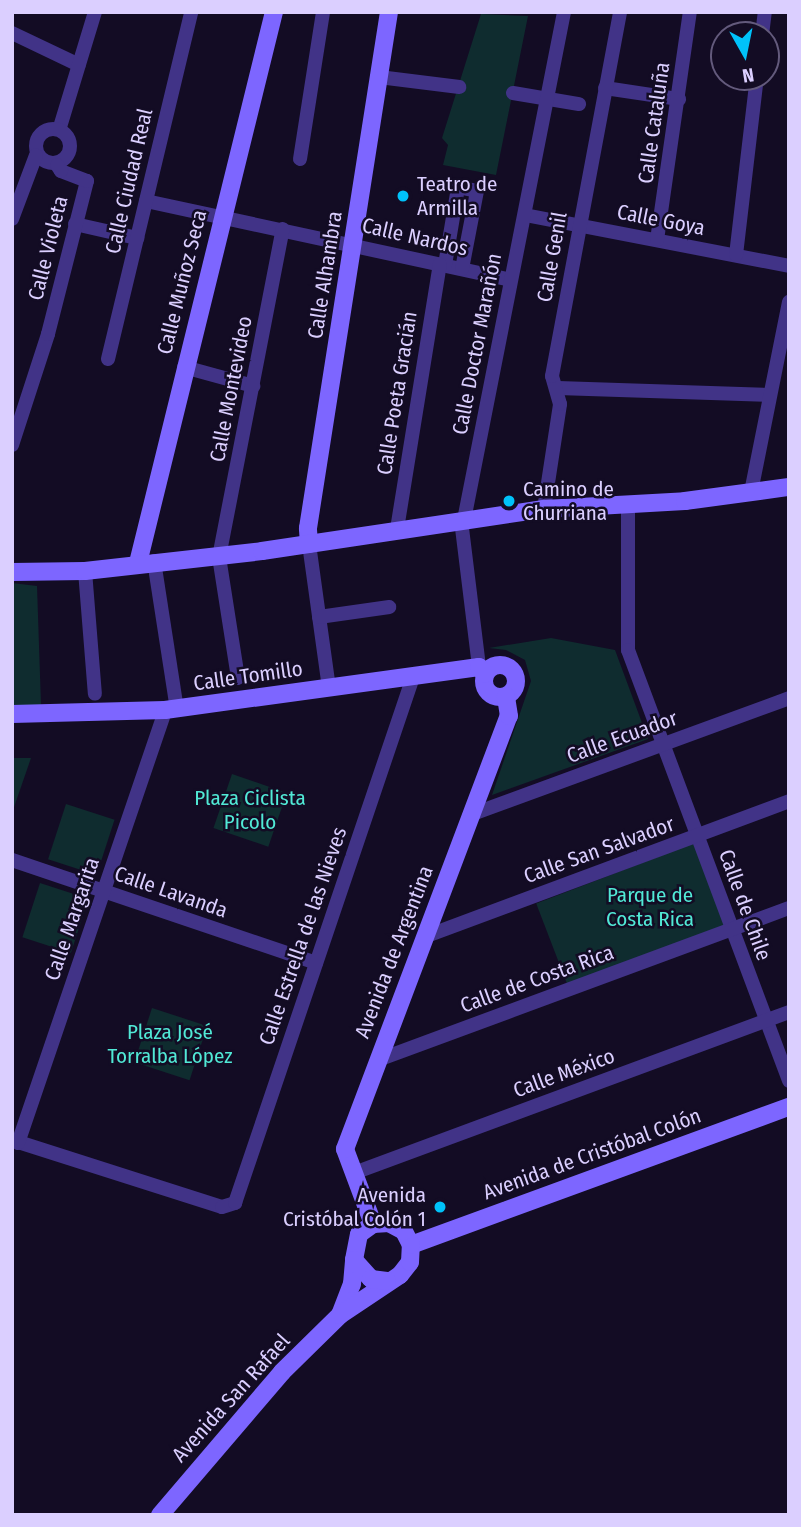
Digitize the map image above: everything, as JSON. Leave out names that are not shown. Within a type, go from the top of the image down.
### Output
[{"type":"main road","name":"Calle Muñoz Seca","points":[[146,562],[184,367],[274,12]]},
{"type":"main road","name":"Calle Alhambra","points":[[309,538],[389,12]]},
{"type":"main road","points":[[12,572],[85,571],[181,559],[309,538],[544,509],[789,487]]},
{"type":"main road","points":[[220,552],[262,551],[309,538]]},
{"type":"main road","points":[[498,665],[512,670],[516,685],[506,696],[490,694],[484,685],[482,671],[498,665]]},
{"type":"main road","name":"Calle Tomillo","points":[[12,714],[171,709],[413,677],[482,671]]},
{"type":"main road","name":"Avenida de Argentina","points":[[373,1224],[345,1149],[509,716],[506,696]]},
{"type":"main road","name":"Avenida de Cristóbal Colón","points":[[411,1245],[789,1107]]},
{"type":"main road","points":[[373,1224],[397,1227],[411,1245],[410,1262],[400,1275],[387,1281],[371,1279],[354,1260],[359,1234],[373,1224]]},
{"type":"main road","name":"Avenida San Rafael","points":[[340,1315],[352,1284],[354,1260]]},
{"type":"main road","name":"Avenida San Rafael","points":[[160,1515],[282,1372],[340,1315],[387,1281]]},
{"type":"street","points":[[60,127],[95,12]]},
{"type":"street","name":"Calle Ciudad Real","points":[[108,359],[191,12]]},
{"type":"street","points":[[300,159],[323,12]]},
{"type":"street","name":"Calle Doctor Marañón","points":[[482,671],[463,520],[564,12]]},
{"type":"street","name":"Calle Genil","points":[[544,509],[558,388],[552,376],[620,12]]},
{"type":"street","name":"Calle Cataluña","points":[[657,240],[690,12]]},
{"type":"street","points":[[12,33],[79,65]]},
{"type":"street","points":[[379,77],[459,87]]},
{"type":"street","points":[[605,88],[679,99]]},
{"type":"street","points":[[736,256],[755,91]]},
{"type":"street","points":[[513,93],[579,104]]},
{"type":"street","points":[[12,219],[42,132],[51,126],[60,127],[69,140],[57,165],[43,163],[36,155]]},
{"type":"street","name":"Calle Violeta","points":[[12,445],[48,334],[87,181],[61,171],[57,165]]},
{"type":"street","name":"Calle Poeta Gracián","points":[[397,528],[458,187],[477,191],[462,269]]},
{"type":"street","name":"Calle Nardos","points":[[146,201],[352,244],[511,281]]},
{"type":"street","name":"Calle Goya","points":[[525,215],[789,266]]},
{"type":"street","points":[[75,224],[137,238]]},
{"type":"street","name":"Calle Montevideo","points":[[220,552],[283,229]]},
{"type":"street","points":[[751,492],[789,302]]},
{"type":"street","points":[[184,367],[253,386]]},
{"type":"street","points":[[558,388],[769,395]]},
{"type":"street","name":"Calle de Chile","points":[[628,503],[628,650],[789,1081]]},
{"type":"street","points":[[309,538],[330,688]]},
{"type":"street","points":[[220,552],[238,678]]},
{"type":"street","name":"Calle Margarita","points":[[15,1141],[103,891],[171,709],[146,562]]},
{"type":"street","points":[[85,571],[95,694]]},
{"type":"street","points":[[319,617],[389,607]]},
{"type":"street","name":"Calle Estrella de las Nieves","points":[[15,1141],[230,1207],[413,677]]},
{"type":"street","name":"Calle Ecuador","points":[[470,815],[789,698]]},
{"type":"street","name":"Calle San Salvador","points":[[424,937],[789,802]]},
{"type":"street","name":"Calle Lavanda","points":[[12,860],[316,963]]},
{"type":"street","name":"Calle de Costa Rica","points":[[378,1060],[789,908]]},
{"type":"street","name":"Calle México","points":[[354,1173],[789,1012]]},
{"type":"green space","points":[[481,14],[528,16],[496,175],[443,165],[448,145],[442,138]]},
{"type":"green space","points":[[12,583],[37,586],[41,705],[12,705]]},
{"type":"green space","points":[[551,638],[615,650],[648,739],[492,795],[531,681],[525,660],[506,650],[489,648]]},
{"type":"green space","points":[[12,758],[31,758],[12,813]]},
{"type":"green space","name":"Plaza Ciclista Picolo","points":[[232,774],[287,793],[268,847],[213,828]]},
{"type":"green space","points":[[66,804],[115,820],[97,875],[48,859]]},
{"type":"green space","name":"Parque de Costa Rica","points":[[694,843],[726,927],[568,988],[536,904]]},
{"type":"green space","points":[[40,883],[89,899],[71,953],[22,937]]},
{"type":"green space","name":"Plaza José Torralba López","points":[[152,1008],[207,1026],[190,1080],[134,1062]]},
{"type":"place","name":"Teatro de Armilla","points":[[403,196]]},
{"type":"place","name":"Camino de Churriana","points":[[509,501]]},
{"type":"place","name":"Avenida Cristóbal Colón 1","points":[[440,1207]]}]
